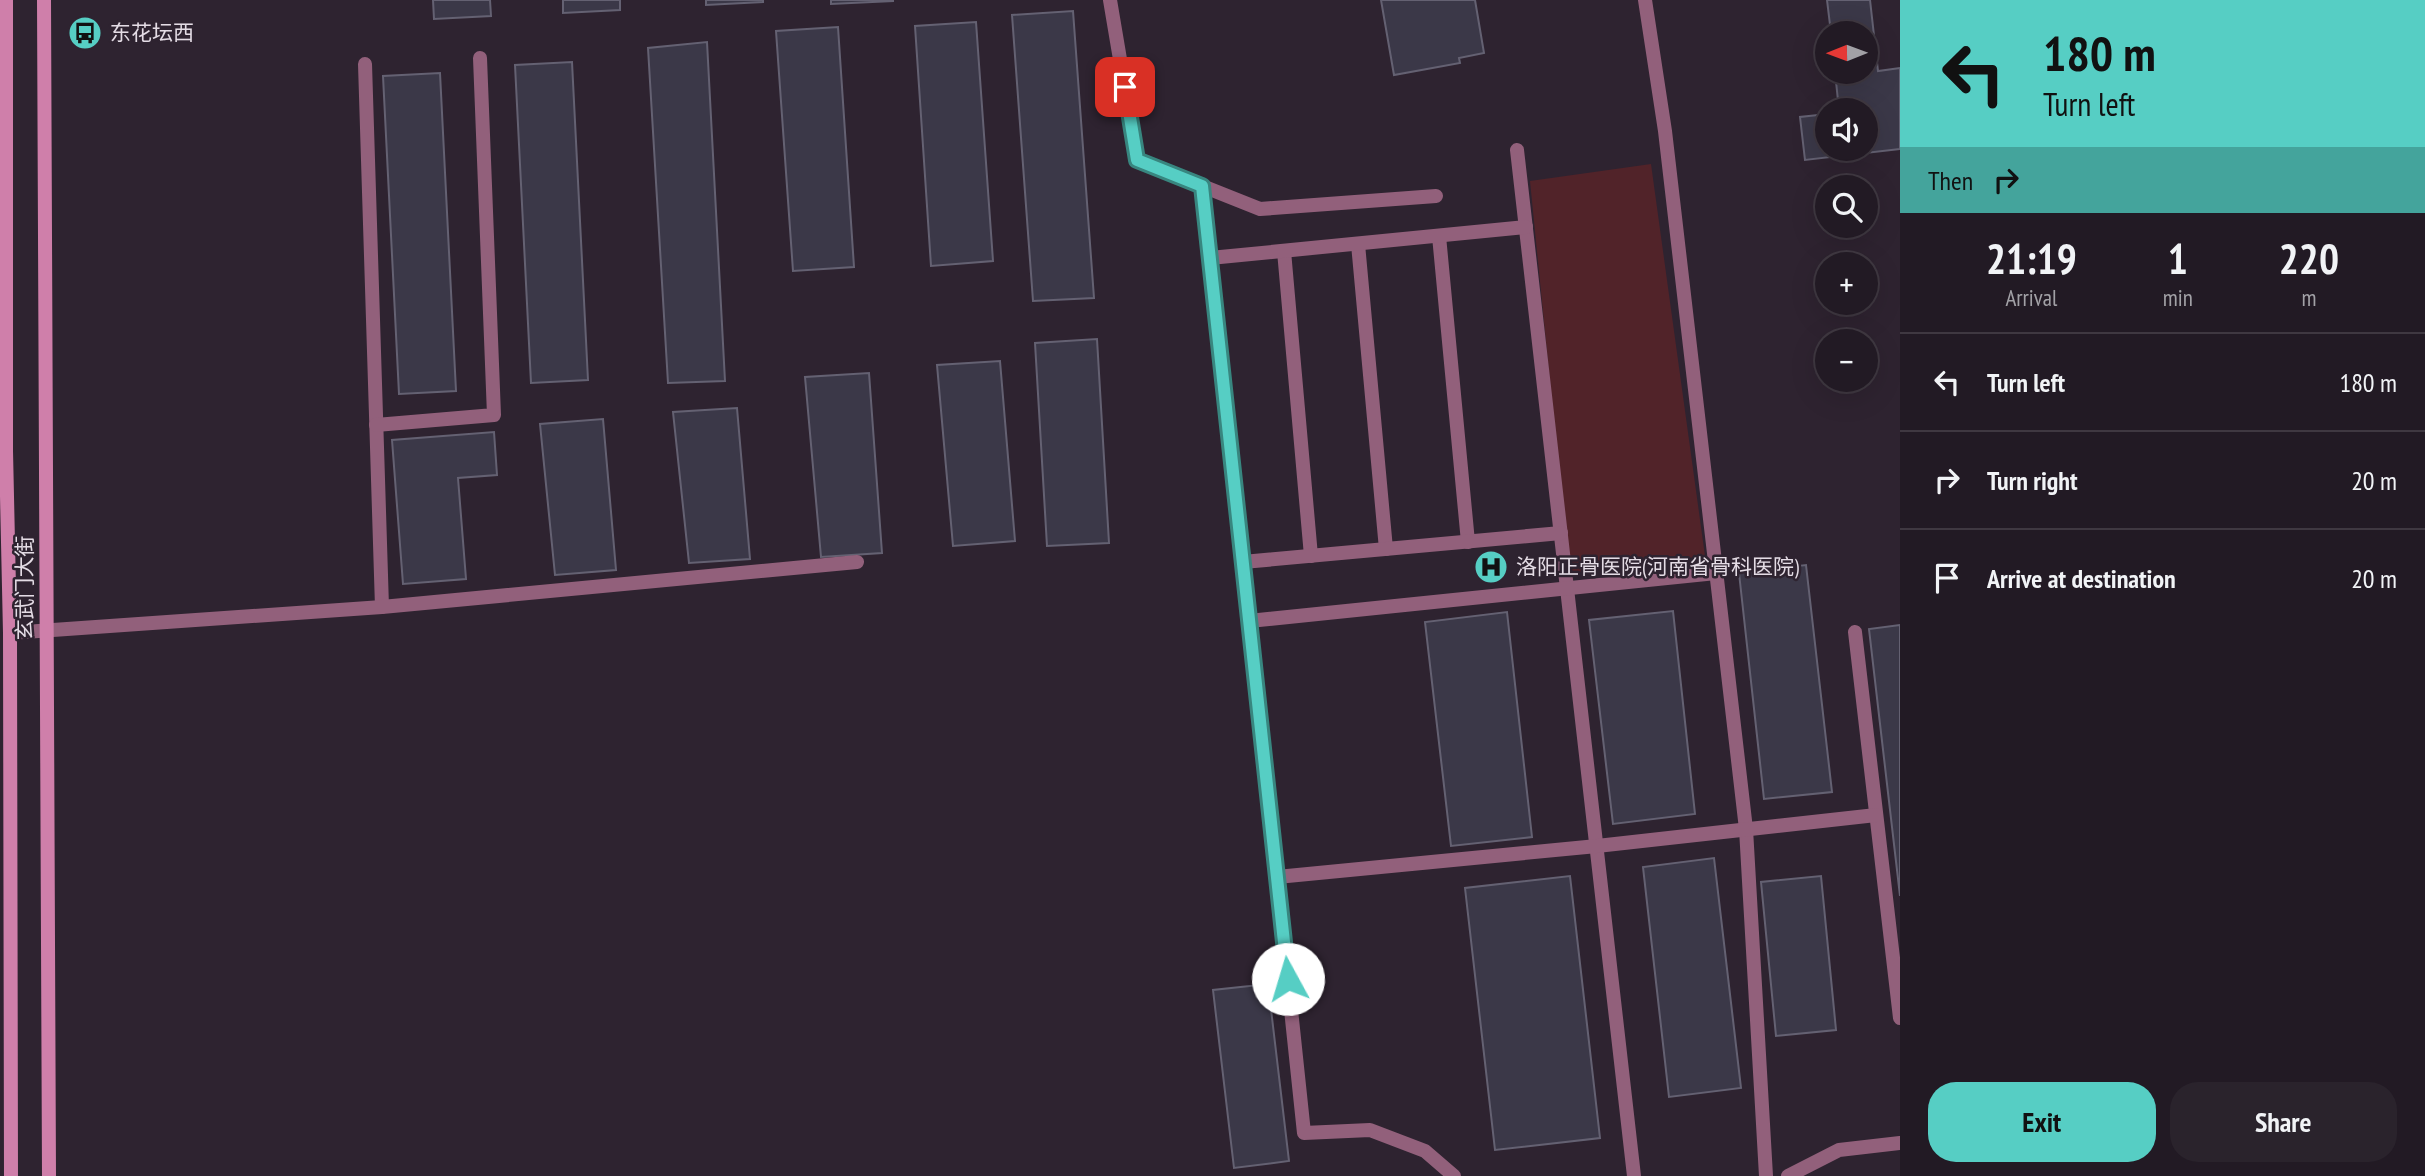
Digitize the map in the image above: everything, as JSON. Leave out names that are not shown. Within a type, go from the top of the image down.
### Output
[{"type":"main road","name":"玄武门大街","points":[[6,0],[10,1176]]},
{"type":"main road","name":"玄武门大街","points":[[44,0],[48,1176]]},
{"type":"lane","points":[[1110,0],[1137,160],[1260,209],[1436,195]]},
{"type":"lane","points":[[1644,0],[1665,131],[1746,830],[1766,1176]]},
{"type":"lane","points":[[376,425],[494,415],[481,58]]},
{"type":"lane","points":[[365,64],[382,607]]},
{"type":"lane","points":[[1517,150],[1634,1176]]},
{"type":"lane","points":[[1202,186],[1304,1133],[1370,1130],[1425,1151],[1454,1176]]},
{"type":"lane","points":[[1210,258],[1526,227]]},
{"type":"lane","points":[[1439,236],[1468,542]]},
{"type":"lane","points":[[1357,244],[1386,549]]},
{"type":"lane","points":[[1284,251],[1311,556]]},
{"type":"lane","points":[[1243,562],[1561,534]]},
{"type":"lane","points":[[10,633],[382,607],[857,562]]},
{"type":"lane","points":[[1249,621],[1716,573]]},
{"type":"lane","points":[[1855,632],[1900,1018]]},
{"type":"lane","points":[[1276,877],[1597,846],[1876,815]]},
{"type":"lane","points":[[1788,1176],[1839,1150],[1900,1143]]},
{"type":"shaded area","points":[[1651,164],[1705,556],[1569,573],[1530,181]]},
{"type":"building","points":[[433,0],[490,0],[491,16],[434,19]]},
{"type":"building","points":[[563,0],[620,0],[620,10],[563,13]]},
{"type":"building","points":[[706,0],[763,0],[763,2],[706,5]]},
{"type":"building","points":[[831,0],[893,0],[893,1],[831,4]]},
{"type":"building","points":[[1381,0],[1475,0],[1484,53],[1459,58],[1460,63],[1394,75]]},
{"type":"building","points":[[1827,0],[1870,0],[1872,21],[1830,21]]},
{"type":"building","points":[[1073,11],[1094,298],[1033,301],[1012,15]]},
{"type":"building","points":[[976,22],[993,261],[931,266],[915,26]]},
{"type":"building","points":[[838,27],[854,267],[793,271],[776,31]]},
{"type":"building","points":[[707,42],[725,381],[668,383],[648,48]]},
{"type":"building","points":[[572,62],[588,380],[531,383],[515,65]]},
{"type":"building","points":[[1900,68],[1900,149],[1878,152],[1878,98],[1838,98],[1836,84],[1878,84],[1878,71]]},
{"type":"building","points":[[440,73],[456,391],[399,394],[383,76]]},
{"type":"building","points":[[1815,115],[1815,159],[1805,160],[1800,117]]},
{"type":"building","points":[[1097,339],[1109,543],[1047,546],[1035,343]]},
{"type":"building","points":[[1000,361],[1015,541],[953,546],[937,365]]},
{"type":"building","points":[[869,373],[882,553],[821,557],[805,377]]},
{"type":"building","points":[[737,408],[750,559],[689,563],[673,412]]},
{"type":"building","points":[[603,419],[616,570],[555,575],[540,424]]},
{"type":"building","points":[[494,432],[497,475],[458,478],[466,579],[403,584],[392,440]]},
{"type":"building","points":[[1806,565],[1832,792],[1764,799],[1739,573]]},
{"type":"building","points":[[1673,611],[1695,814],[1613,824],[1589,620]]},
{"type":"building","points":[[1507,612],[1532,837],[1451,846],[1425,622]]},
{"type":"building","points":[[1900,625],[1900,896],[1869,629]]},
{"type":"building","points":[[1714,858],[1741,1088],[1669,1097],[1643,867]]},
{"type":"building","points":[[1570,876],[1600,1138],[1495,1150],[1465,888]]},
{"type":"building","points":[[1821,876],[1836,1030],[1776,1036],[1761,882]]},
{"type":"building","points":[[1268,984],[1289,1161],[1234,1168],[1213,990]]},
{"type":"place","name":"东花坛西","points":[[85,33]]},
{"type":"place","name":"洛阳正骨医院(河南省骨科医院)","points":[[1491,567]]},
{"type":"route","points":[[1125,87],[1137,160],[1202,186],[1288,979]]}]
